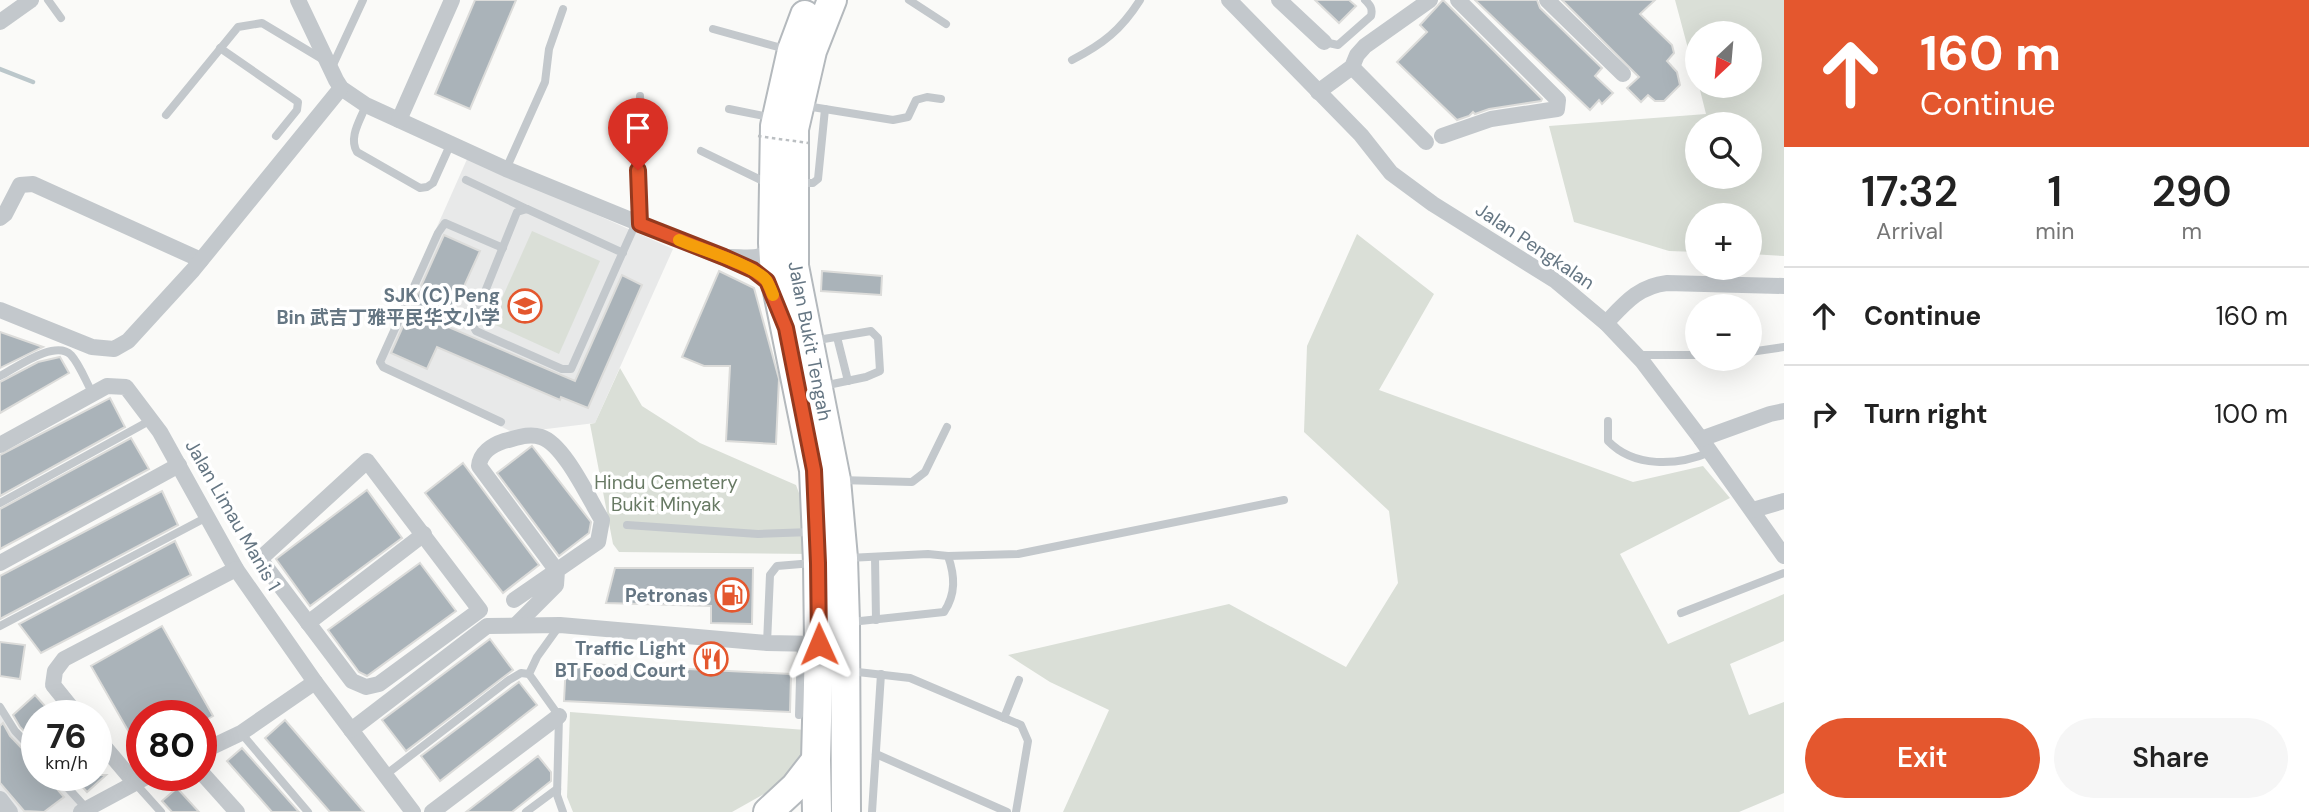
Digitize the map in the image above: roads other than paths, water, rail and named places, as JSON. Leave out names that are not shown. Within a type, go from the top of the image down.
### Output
[{"type":"highway","name":"Jalan Bukit Tengah","points":[[811,0],[792,50],[790,117],[794,129],[773,243],[775,276],[819,387],[836,480],[831,560],[810,644],[817,812]]},
{"type":"highway","name":"Jalan Bukit Tengah","points":[[790,117],[832,0]]},
{"type":"highway","name":"Jalan Bukit Tengah","points":[[783,185],[794,266],[798,335],[814,470],[817,531],[831,560],[845,623],[846,812]]},
{"type":"highway","points":[[768,812],[795,787],[816,760]]},
{"type":"street","points":[[0,22],[8,5],[31,0]]},
{"type":"street","points":[[298,0],[341,88],[366,105],[506,169],[753,270],[767,281],[798,335]]},
{"type":"street","points":[[399,120],[452,0]]},
{"type":"street","name":"Jalan Pengkalan","points":[[1229,0],[1361,135],[1391,173],[1410,188],[1535,266],[1606,323],[1636,355],[1754,510],[1784,556]]},
{"type":"street","points":[[1279,0],[1324,42]]},
{"type":"street","points":[[1318,92],[1352,67],[1357,55],[1366,46],[1430,0]]},
{"type":"street","points":[[1352,67],[1434,139],[1491,120],[1557,109],[1558,100],[1458,0]]},
{"type":"street","points":[[1547,0],[1623,74]]},
{"type":"street","points":[[0,310],[92,347],[114,349],[128,341],[201,260],[341,88]]},
{"type":"street","points":[[0,218],[5,215],[20,185],[33,184],[201,260]]},
{"type":"street","points":[[724,257],[765,256],[773,243]]},
{"type":"street","points":[[1606,323],[1628,299],[1652,284],[1784,286]]},
{"type":"street","name":"Jalan Limau Manis 1","points":[[0,445],[107,386],[125,387],[151,420],[239,573],[315,682],[413,812]]},
{"type":"street","points":[[1705,446],[1770,414],[1784,411]]},
{"type":"street","points":[[514,600],[557,570],[598,542],[602,520],[560,452],[544,438],[526,435],[497,444],[483,453],[479,466],[557,570],[556,585],[516,625]]},
{"type":"street","points":[[65,700],[53,685],[55,671],[64,659],[239,573],[260,559],[367,461],[480,610],[379,684],[366,687],[352,681],[260,559]]},
{"type":"street","points":[[0,564],[179,466]]},
{"type":"street","points":[[1754,510],[1784,501]]},
{"type":"street","points":[[308,623],[424,534]]},
{"type":"street","points":[[351,730],[487,626],[561,625],[768,643],[810,644]]},
{"type":"street","points":[[217,744],[241,733],[315,682]]},
{"type":"street","points":[[432,812],[559,716]]},
{"type":"street","points":[[112,756],[126,772]]},
{"type":"street","points":[[84,811],[126,788]]},
{"type":"street","points":[[217,790],[237,812]]},
{"type":"street","points":[[0,799],[10,812]]},
{"type":"lane","points":[[48,0],[61,18]]},
{"type":"lane","points":[[166,115],[238,27],[262,23],[329,66],[362,0]]},
{"type":"lane","points":[[909,0],[946,24]]},
{"type":"lane","points":[[1072,60],[1093,49],[1126,23],[1140,0]]},
{"type":"lane","points":[[1324,42],[1338,45],[1371,16],[1373,11],[1365,0]]},
{"type":"lane","points":[[506,169],[545,82],[549,49],[563,9]]},
{"type":"lane","points":[[713,29],[792,50]]},
{"type":"lane","points":[[220,48],[298,102],[297,110],[276,136]]},
{"type":"lane","points":[[527,209],[517,212],[472,324],[477,331],[562,369],[571,369],[638,223],[640,96]]},
{"type":"lane","points":[[729,109],[790,117],[893,120],[908,117],[916,100],[927,96],[941,99]]},
{"type":"lane","points":[[366,105],[355,134],[353,145],[357,152],[420,188],[433,183],[451,144]]},
{"type":"lane","points":[[701,150],[783,185]]},
{"type":"lane","points":[[466,180],[623,253]]},
{"type":"lane","points":[[501,422],[383,367],[380,362],[438,233],[445,223],[503,248]]},
{"type":"lane","points":[[798,335],[837,337],[871,331],[878,338],[880,371],[866,377],[819,387]]},
{"type":"lane","points":[[837,337],[848,381]]},
{"type":"lane","points":[[1762,350],[1784,347]]},
{"type":"lane","points":[[0,376],[49,350],[62,349],[71,355],[93,394]]},
{"type":"lane","points":[[1636,355],[1685,355]]},
{"type":"lane","points":[[0,503],[151,420]]},
{"type":"lane","points":[[1608,421],[1608,441],[1619,451],[1637,458],[1670,463],[1692,460],[1705,446]]},
{"type":"lane","points":[[836,480],[912,482],[925,472],[947,427]]},
{"type":"lane","points":[[768,643],[770,575],[777,566],[875,556],[1018,554],[1284,500]]},
{"type":"lane","points":[[0,626],[207,517]]},
{"type":"lane","points":[[627,525],[758,534],[817,531]]},
{"type":"lane","points":[[875,556],[876,620]]},
{"type":"lane","points":[[845,623],[944,612],[952,600],[954,571],[948,556]]},
{"type":"lane","points":[[1681,613],[1784,573]]},
{"type":"lane","points":[[529,674],[537,657],[561,625]]},
{"type":"lane","points":[[799,715],[810,644]]},
{"type":"lane","points":[[846,671],[911,678],[1021,725],[1028,741],[1016,812]]},
{"type":"lane","points":[[384,776],[509,680],[521,673],[529,674],[559,716],[557,789],[564,812]]},
{"type":"lane","points":[[872,812],[881,674]]},
{"type":"lane","points":[[1004,718],[1019,680]]},
{"type":"lane","points":[[0,707],[21,737]]},
{"type":"lane","points":[[241,733],[309,812]]},
{"type":"lane","points":[[876,754],[1007,812]]},
{"type":"lane","points":[[526,812],[557,789]]},
{"type":"lane","points":[[68,791],[84,811]]},
{"type":"lane","points":[[142,791],[160,812]]},
{"type":"waterway","points":[[0,69],[33,82]]},
{"type":"place","name":"SJK (C) Peng Bin 武吉丁雅平民华文小学","points":[[525,306]]},
{"type":"place","name":"Petronas","points":[[732,595]]},
{"type":"place","name":"Traffic Light BT Food Court","points":[[711,659]]},
{"type":"park label","name":"Hindu Cemetery Bukit Minyak","points":[[666,493]]}]
